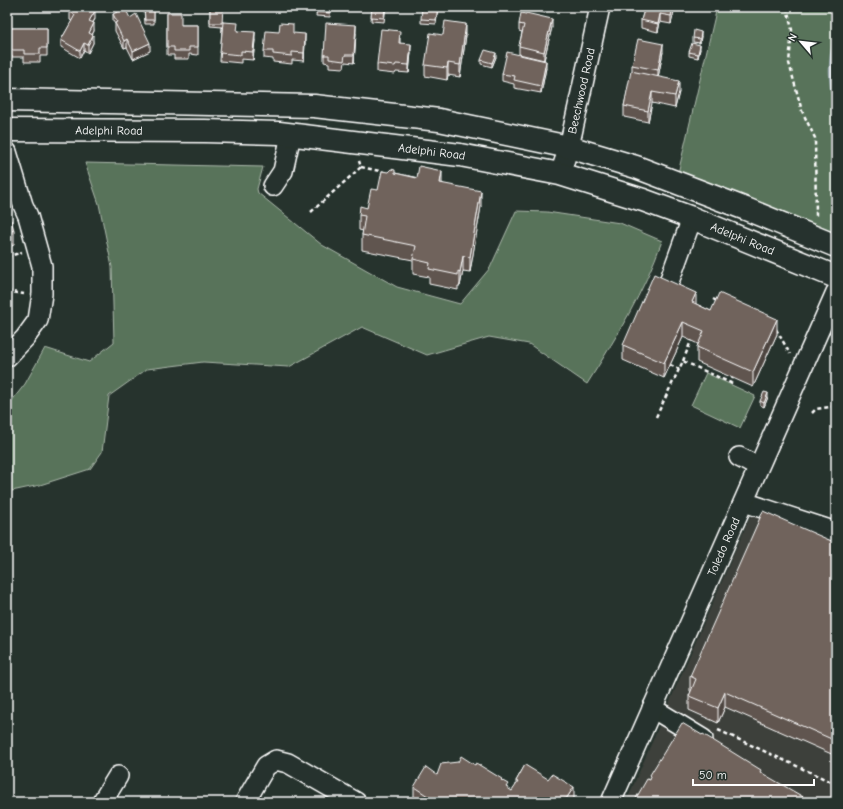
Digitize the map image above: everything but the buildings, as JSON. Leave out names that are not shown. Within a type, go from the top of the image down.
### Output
[{"type":"main road","points":[[7,100],[314,106],[439,120],[569,147],[636,167],[746,209],[836,246]]},
{"type":"main road","name":"Adelphi Road","points":[[7,130],[205,131],[291,135],[460,155],[560,174],[643,200],[692,218],[836,277]]},
{"type":"street","name":"Beechwood Road","points":[[560,174],[569,147],[600,7]]},
{"type":"street","points":[[273,186],[284,171],[291,135]]},
{"type":"street","points":[[7,152],[23,205],[28,216],[42,266],[42,294],[38,320],[25,338],[7,357]]},
{"type":"street","points":[[670,279],[692,218]]},
{"type":"street","name":"Toledo Road","points":[[611,802],[836,292]]},
{"type":"street","points":[[738,457],[758,467]]},
{"type":"street","points":[[744,502],[836,532]]},
{"type":"street","points":[[652,708],[715,737]]},
{"type":"street","points":[[245,802],[266,766],[276,760],[288,762],[356,802]]},
{"type":"street","points":[[102,802],[118,776]]},
{"type":"path","points":[[787,7],[792,30],[789,62],[802,111],[815,138],[816,216]]},
{"type":"path","points":[[358,158],[362,167]]},
{"type":"path","points":[[362,167],[390,173]]},
{"type":"path","points":[[311,212],[362,167]]},
{"type":"path","points":[[7,258],[23,252]]},
{"type":"path","points":[[713,299],[720,303]]},
{"type":"path","points":[[775,329],[791,354]]},
{"type":"path","points":[[656,417],[691,341]]},
{"type":"path","points":[[683,361],[731,383],[733,378]]},
{"type":"path","points":[[670,365],[679,369]]},
{"type":"path","points":[[812,413],[816,409],[836,406]]},
{"type":"path","points":[[715,737],[836,784]]},
{"type":"shaded area","points":[[759,496],[836,525],[836,802],[626,802]]},
{"type":"green space","points":[[717,7],[836,7],[836,246],[676,182]]},
{"type":"green space","points":[[85,163],[263,167],[257,189],[258,193],[322,245],[397,287],[460,304],[490,268],[516,211],[547,212],[620,223],[662,241],[638,297],[619,332],[587,384],[529,344],[489,337],[427,355],[362,327],[289,367],[203,362],[147,369],[109,396],[102,452],[90,469],[40,485],[7,492],[7,407],[25,384],[45,348],[89,362],[114,342],[112,267],[99,204]]},
{"type":"green space","points":[[706,373],[755,396],[740,428],[691,405]]},
{"type":"waterway","points":[[836,38],[831,64],[832,89],[836,106]]}]
